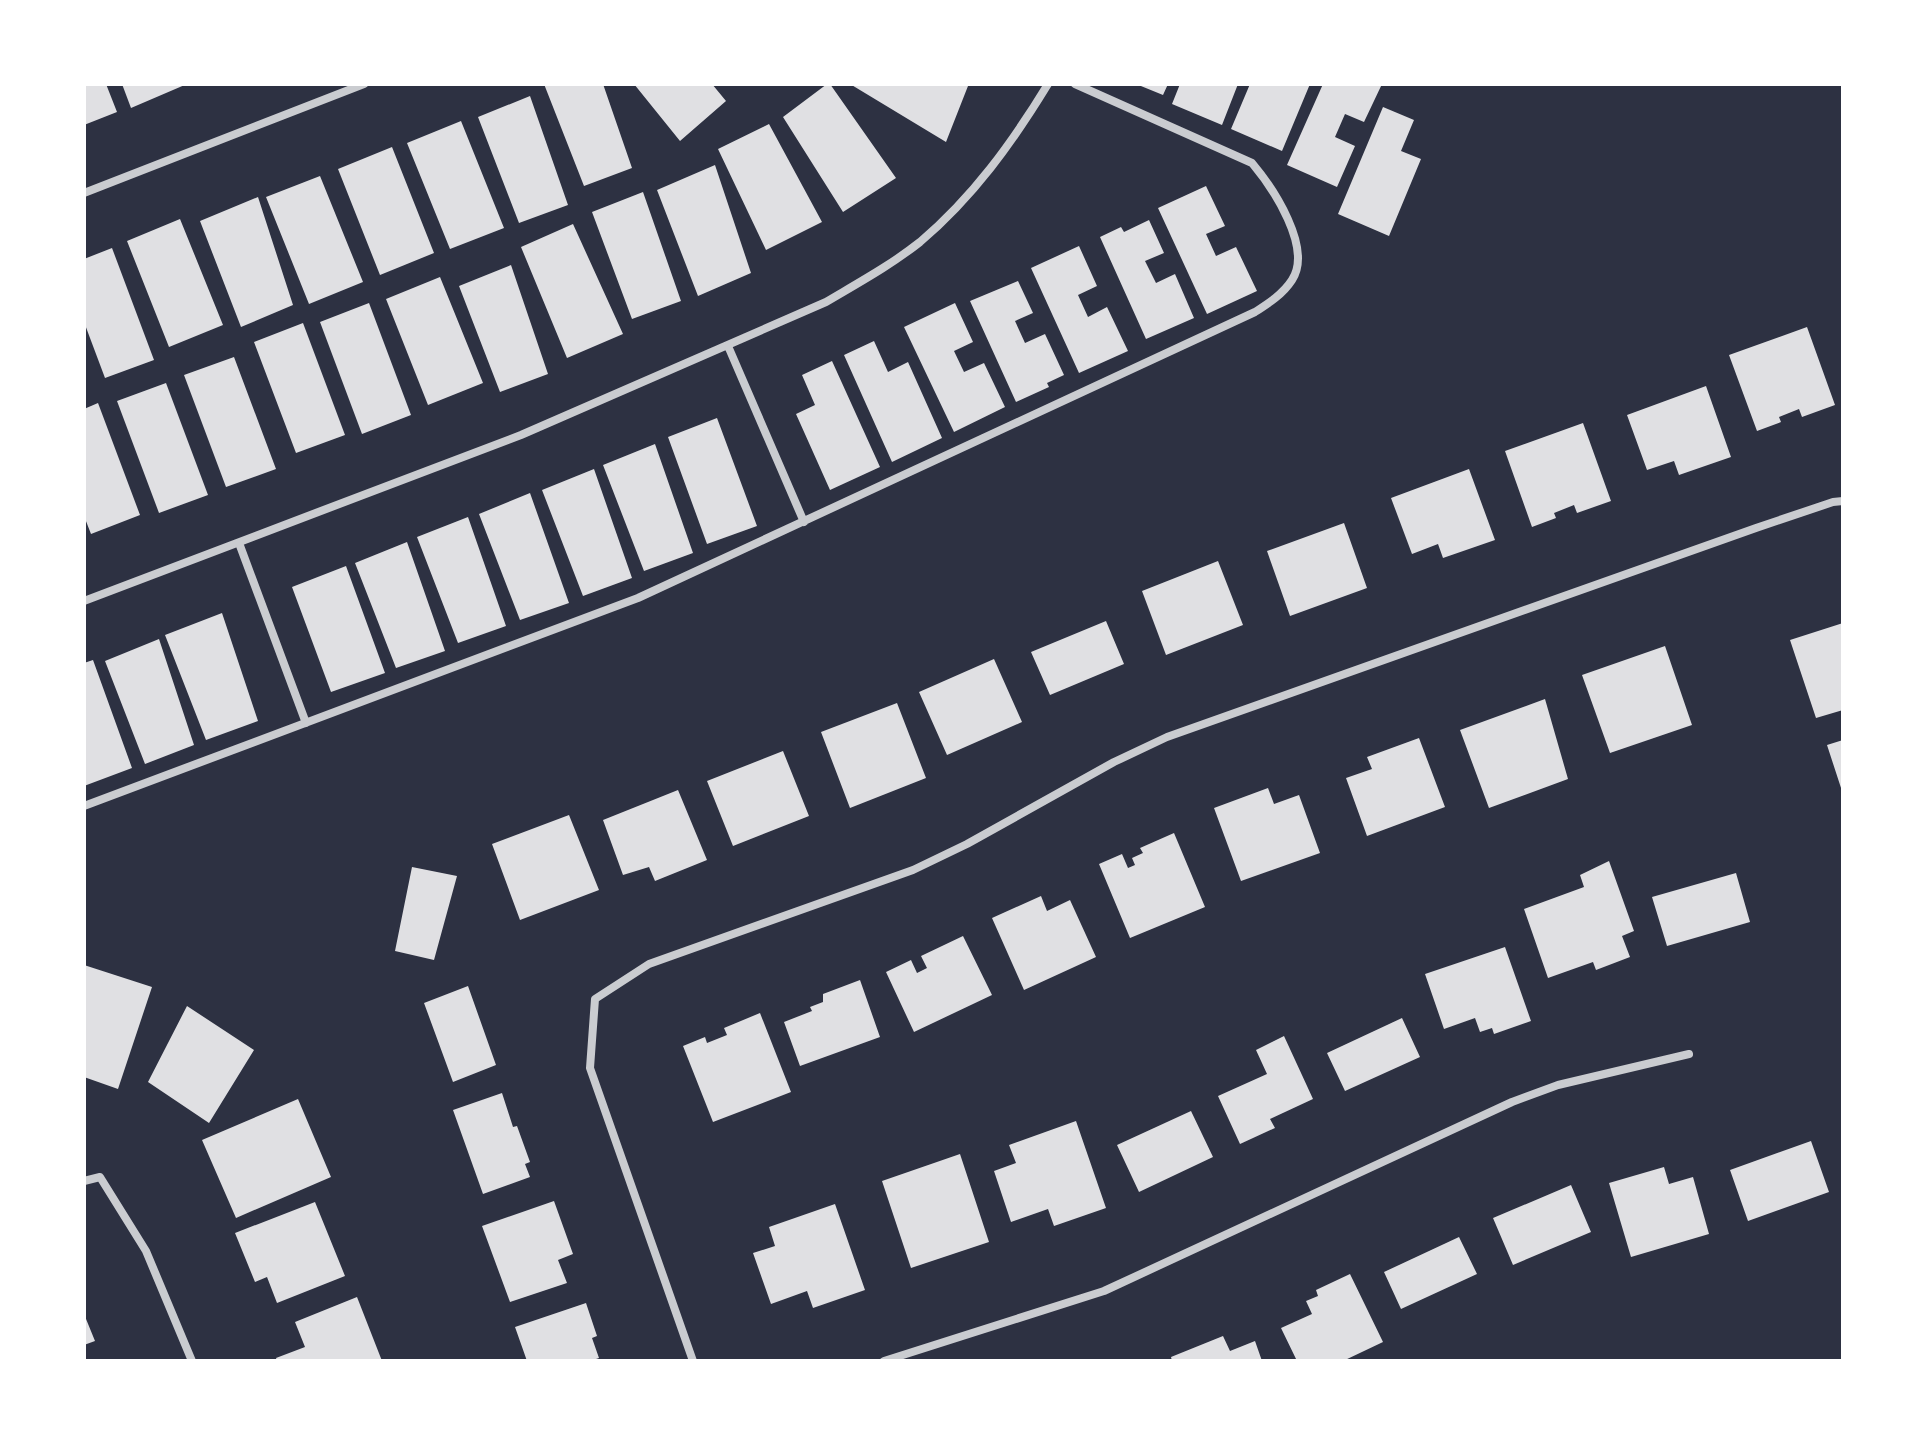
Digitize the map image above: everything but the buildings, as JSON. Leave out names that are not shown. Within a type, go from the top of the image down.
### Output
[{"type":"street","points":[[84,193],[364,84]]},
{"type":"street","points":[[84,601],[506,441],[826,302],[918,243],[955,211],[1019,131],[1048,84]]},
{"type":"street","points":[[84,806],[638,598],[1255,312],[1278,296],[1293,280],[1299,264],[1298,246],[1270,185],[1252,163],[1075,84]]},
{"type":"street","points":[[728,346],[804,522]]},
{"type":"street","points":[[693,1361],[590,1068],[595,999],[649,964],[913,870],[967,844],[1114,762],[1167,737],[1741,533],[1843,501]]},
{"type":"street","points":[[239,543],[306,723]]},
{"type":"street","points":[[884,1361],[1104,1291],[1512,1102],[1558,1085],[1689,1054]]},
{"type":"street","points":[[84,1181],[100,1177],[146,1251],[192,1361]]}]
